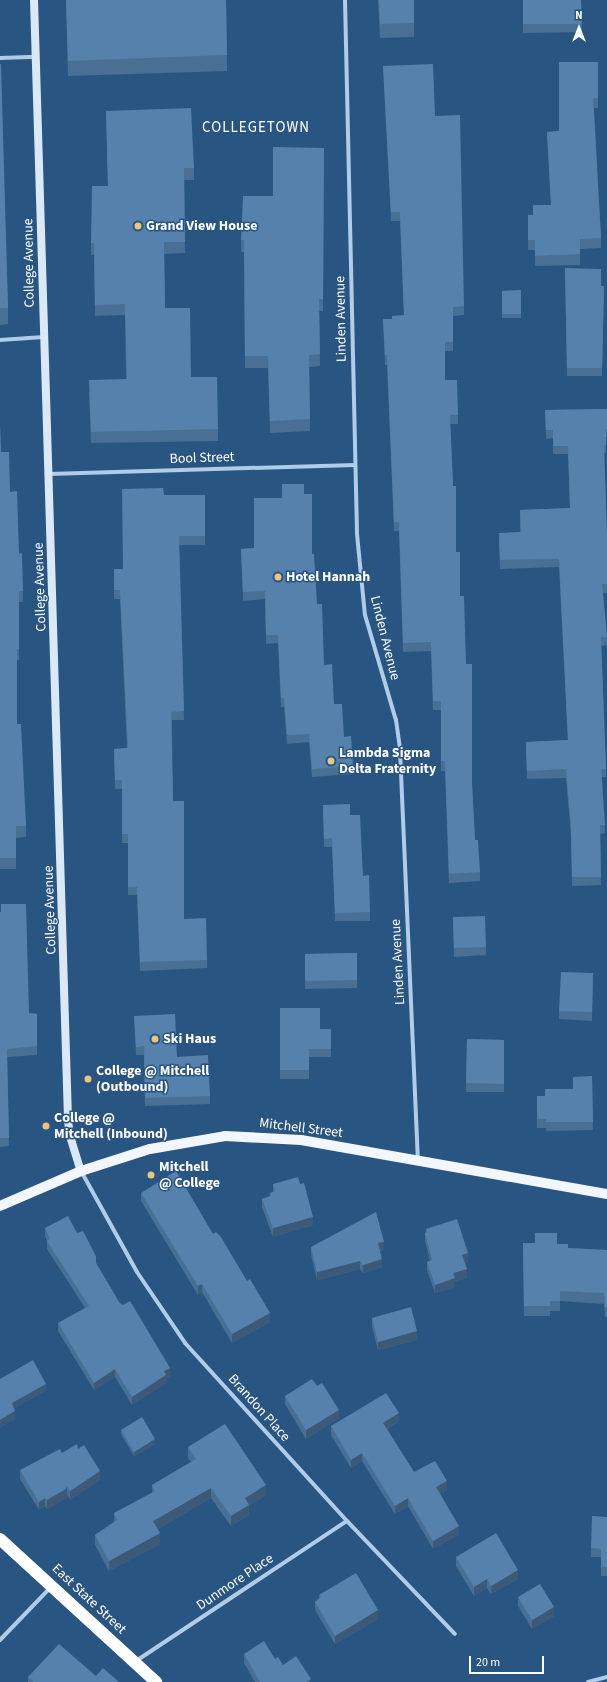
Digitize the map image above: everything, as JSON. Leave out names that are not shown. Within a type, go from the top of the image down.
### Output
[{"type":"highway","name":"East State Street","points":[[0,1539],[52,1585],[156,1682]]},
{"type":"main road","name":"Mitchell Street","points":[[0,1206],[81,1171],[150,1148],[226,1136],[301,1140],[418,1159],[607,1194]]},
{"type":"street","name":"College Avenue","points":[[34,0],[68,1121],[70,1136],[81,1171]]},
{"type":"street","name":"Linden Avenue","points":[[345,0],[357,534],[365,615],[396,720],[400,750],[418,1159]]},
{"type":"street","points":[[0,58],[36,57]]},
{"type":"street","points":[[0,340],[45,338]]},
{"type":"street","name":"Bool Street","points":[[49,474],[356,465]]},
{"type":"street","name":"Brandon Place","points":[[81,1171],[137,1272],[186,1343],[347,1521],[455,1634]]},
{"type":"street","name":"Dunmore Place","points":[[134,1662],[347,1521]]},
{"type":"street","points":[[0,1640],[52,1585]]},
{"type":"street","points":[[588,1682],[607,1677]]},
{"type":"building","points":[[66,0],[226,0],[227,55],[68,61]]},
{"type":"building","points":[[379,0],[414,0],[414,23],[380,24]]},
{"type":"building","points":[[523,0],[581,0],[582,24],[523,24]]},
{"type":"building","points":[[559,62],[598,62],[598,98],[593,98],[601,238],[580,239],[580,254],[535,256],[535,240],[528,240],[528,215],[533,215],[533,205],[551,205],[547,132],[559,131]]},
{"type":"building","points":[[1,64],[8,308],[0,308]]},
{"type":"building","points":[[433,64],[435,116],[460,115],[464,306],[453,307],[453,342],[445,342],[445,380],[457,380],[458,415],[450,415],[453,486],[456,486],[456,552],[460,552],[460,596],[464,596],[466,664],[472,664],[472,784],[475,840],[478,840],[480,872],[449,874],[445,761],[441,761],[441,701],[433,701],[431,642],[403,643],[399,522],[394,522],[387,355],[385,355],[383,319],[392,319],[392,316],[404,315],[400,212],[391,212],[383,66]]},
{"type":"building","points":[[191,108],[194,168],[184,168],[185,242],[164,242],[165,308],[190,308],[191,377],[217,377],[218,429],[91,432],[89,380],[127,379],[125,304],[95,305],[94,243],[91,243],[92,186],[108,186],[106,111]]},
{"type":"building","points":[[273,147],[324,148],[323,299],[319,299],[320,354],[309,355],[310,419],[270,421],[268,356],[245,356],[244,240],[241,240],[243,196],[273,196]]},
{"type":"building","points":[[565,268],[601,269],[601,286],[604,286],[602,368],[567,368]]},
{"type":"building","points":[[521,290],[521,314],[502,314],[502,291]]},
{"type":"building","points":[[607,409],[606,445],[604,445],[607,584],[602,584],[607,637],[601,637],[606,769],[601,769],[605,825],[600,825],[601,877],[572,877],[571,827],[566,769],[527,771],[526,742],[568,740],[559,559],[500,560],[499,533],[521,532],[520,510],[570,508],[568,446],[553,446],[553,430],[546,430],[545,410]]},
{"type":"building","points":[[0,425],[1,452],[9,452],[10,492],[17,491],[19,554],[22,553],[23,591],[19,591],[19,649],[17,649],[17,724],[21,724],[26,826],[16,826],[16,858],[0,858]]},
{"type":"building","points":[[282,484],[304,484],[304,494],[312,494],[312,554],[314,554],[317,604],[322,604],[324,665],[332,664],[334,704],[342,704],[344,737],[351,736],[353,766],[312,769],[309,734],[287,735],[284,698],[281,698],[278,635],[266,635],[265,591],[243,592],[241,549],[254,548],[254,498],[282,498]]},
{"type":"building","points":[[163,488],[164,495],[205,495],[205,536],[179,536],[184,711],[171,712],[173,801],[184,801],[184,919],[206,918],[207,960],[140,962],[137,887],[128,887],[128,834],[122,834],[122,780],[115,780],[114,749],[128,748],[120,590],[114,590],[114,569],[123,569],[122,489]]},
{"type":"building","points":[[350,804],[350,815],[360,815],[363,876],[369,875],[370,912],[335,913],[332,838],[324,839],[323,805]]},
{"type":"building","points":[[1,904],[26,904],[29,1013],[37,1014],[37,1046],[7,1049],[9,1138],[0,1138]]},
{"type":"building","points":[[485,916],[486,947],[454,948],[453,917]]},
{"type":"building","points":[[357,953],[357,980],[305,981],[305,954]]},
{"type":"building","points":[[561,972],[593,973],[592,1012],[559,1011]]},
{"type":"building","points":[[280,1008],[320,1008],[320,1029],[331,1029],[331,1049],[309,1049],[309,1070],[280,1070]]},
{"type":"building","points":[[175,1014],[177,1057],[208,1055],[210,1096],[145,1098],[144,1046],[136,1047],[134,1016]]},
{"type":"building","points":[[467,1039],[504,1040],[504,1084],[466,1083]]},
{"type":"building","points":[[592,1076],[593,1122],[546,1122],[546,1119],[537,1119],[537,1096],[545,1096],[545,1089],[573,1089],[573,1077]]},
{"type":"building","points":[[176,1171],[213,1234],[216,1232],[221,1237],[247,1281],[250,1279],[270,1313],[232,1334],[202,1284],[198,1286],[141,1193]]},
{"type":"building","points":[[298,1177],[300,1184],[304,1183],[313,1217],[273,1228],[262,1199],[271,1196],[270,1193],[275,1191],[273,1184]]},
{"type":"building","points":[[376,1212],[384,1242],[378,1243],[382,1259],[363,1265],[360,1261],[317,1272],[311,1247]]},
{"type":"building","points":[[68,1216],[77,1233],[83,1231],[96,1256],[96,1263],[119,1302],[123,1305],[130,1301],[170,1368],[164,1371],[166,1375],[132,1397],[115,1369],[94,1383],[58,1323],[89,1306],[47,1241],[50,1239],[45,1228]]},
{"type":"building","points":[[457,1219],[468,1253],[462,1255],[467,1269],[453,1273],[455,1278],[435,1285],[427,1262],[432,1260],[425,1233],[427,1232],[426,1229]]},
{"type":"building","points":[[535,1233],[557,1233],[557,1244],[568,1244],[568,1248],[607,1250],[607,1307],[605,1307],[604,1293],[560,1291],[560,1301],[550,1301],[550,1306],[524,1306],[523,1243],[535,1243]]},
{"type":"building","points":[[411,1307],[417,1331],[378,1342],[372,1318]]},
{"type":"building","points":[[33,1360],[46,1384],[12,1403],[15,1411],[0,1420],[0,1379]]},
{"type":"building","points":[[312,1379],[317,1386],[322,1383],[339,1410],[306,1430],[285,1396]]},
{"type":"building","points":[[386,1393],[399,1413],[383,1423],[414,1472],[435,1461],[447,1481],[436,1487],[459,1526],[433,1541],[408,1498],[395,1506],[362,1453],[351,1460],[331,1426]]},
{"type":"building","points":[[142,1417],[155,1439],[134,1452],[121,1430]]},
{"type":"building","points":[[225,1424],[266,1485],[245,1498],[249,1505],[231,1516],[211,1488],[153,1521],[160,1533],[109,1561],[95,1535],[117,1520],[114,1513],[155,1491],[152,1485],[196,1459],[188,1447]]},
{"type":"building","points":[[77,1444],[78,1449],[84,1445],[100,1471],[70,1491],[67,1486],[66,1489],[47,1500],[45,1498],[39,1502],[20,1470],[60,1449],[62,1453]]},
{"type":"building","points":[[592,1516],[607,1517],[607,1567],[601,1567],[601,1549],[591,1548]]},
{"type":"building","points":[[496,1533],[518,1570],[491,1586],[487,1579],[474,1587],[456,1557]]},
{"type":"building","points":[[356,1573],[378,1610],[335,1636],[315,1602],[321,1597],[319,1595]]},
{"type":"building","points":[[540,1584],[554,1607],[532,1620],[518,1597]]},
{"type":"building","points":[[264,1641],[275,1659],[278,1657],[283,1665],[296,1656],[311,1679],[306,1682],[260,1682],[244,1654]]},
{"type":"building","points":[[59,1644],[96,1676],[103,1668],[119,1682],[34,1682],[28,1677]]},
{"type":"place","name":"Grand View House","points":[[138,226]]},
{"type":"place","name":"Hotel Hannah","points":[[278,577]]},
{"type":"place","name":"Lambda Sigma Delta Fraternity","points":[[331,761]]},
{"type":"place","name":"Ski Haus","points":[[155,1039]]},
{"type":"place","name":"College @ Mitchell (Outbound)","points":[[88,1079]]},
{"type":"place","name":"College @ Mitchell (Inbound)","points":[[46,1126]]},
{"type":"place","name":"Mitchell @ College","points":[[151,1175]]},
{"type":"district","name":"COLLEGETOWN","points":[[256,128]]}]
